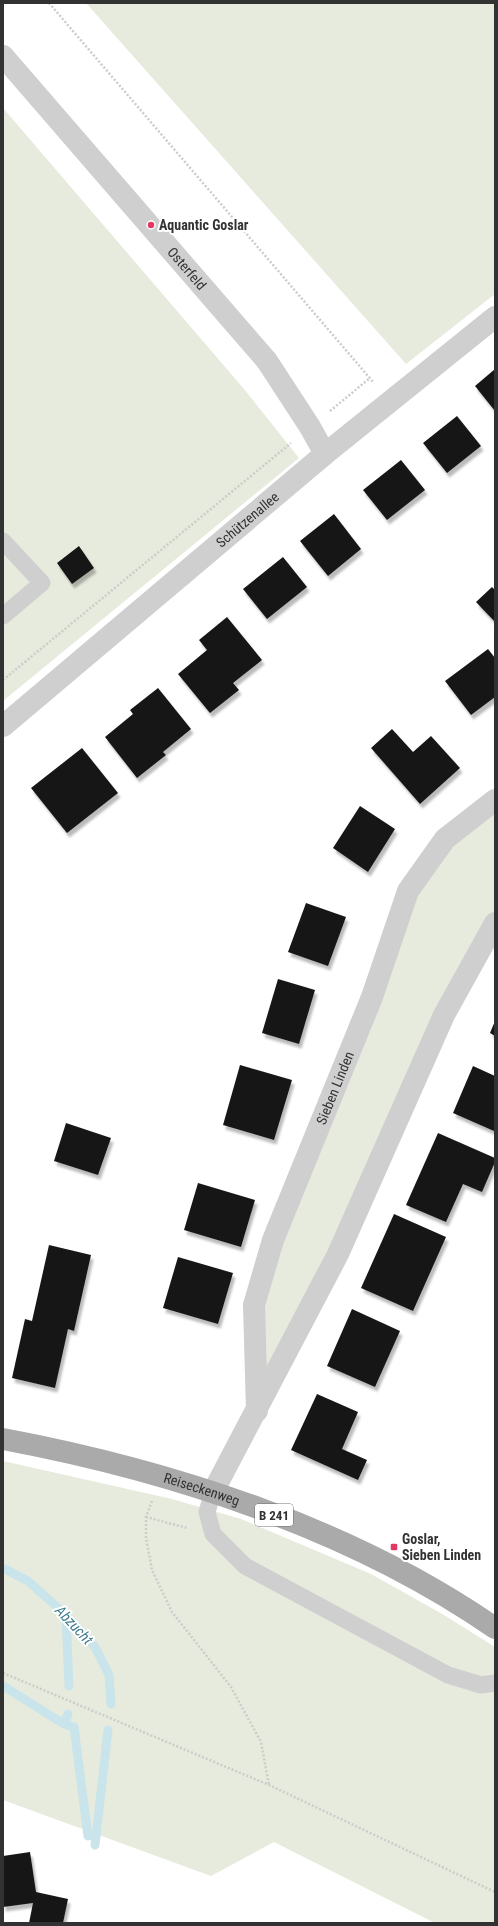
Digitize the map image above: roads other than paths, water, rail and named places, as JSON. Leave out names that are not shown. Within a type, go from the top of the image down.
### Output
[{"type":"main road","name":"Reiseckenweg","points":[[3,1439],[44,1447],[160,1476],[213,1492],[300,1526],[394,1568],[473,1612],[495,1628]]},
{"type":"street","name":"Osterfeld","points":[[3,56],[267,361],[310,427],[325,454]]},
{"type":"street","name":"Schützenallee","points":[[3,726],[325,454],[495,316]]},
{"type":"street","name":"Sieben Linden","points":[[257,1411],[254,1305],[273,1240],[372,997],[408,891],[445,839],[495,800]]},
{"type":"street","points":[[213,1492],[257,1411],[338,1254],[444,1015],[495,923]]},
{"type":"lane","points":[[3,541],[42,583],[3,616]]},
{"type":"lane","points":[[213,1492],[207,1512],[213,1534],[245,1566],[442,1671],[481,1685],[495,1683]]},
{"type":"waterway","name":"Abzucht","points":[[3,1568],[28,1581],[66,1615],[95,1647],[109,1675],[111,1704]]},
{"type":"waterway","points":[[66,1615],[69,1686]]},
{"type":"waterway","points":[[3,1686],[64,1724]]},
{"type":"waterway","points":[[68,1714],[64,1724],[74,1727],[88,1836]]},
{"type":"waterway","name":"Abzucht","points":[[95,1845],[108,1730]]},
{"type":"place","name":"Aquantic Goslar","points":[[151,225]]},
{"type":"place","name":"Goslar, Sieben Linden","points":[[394,1547]]}]
